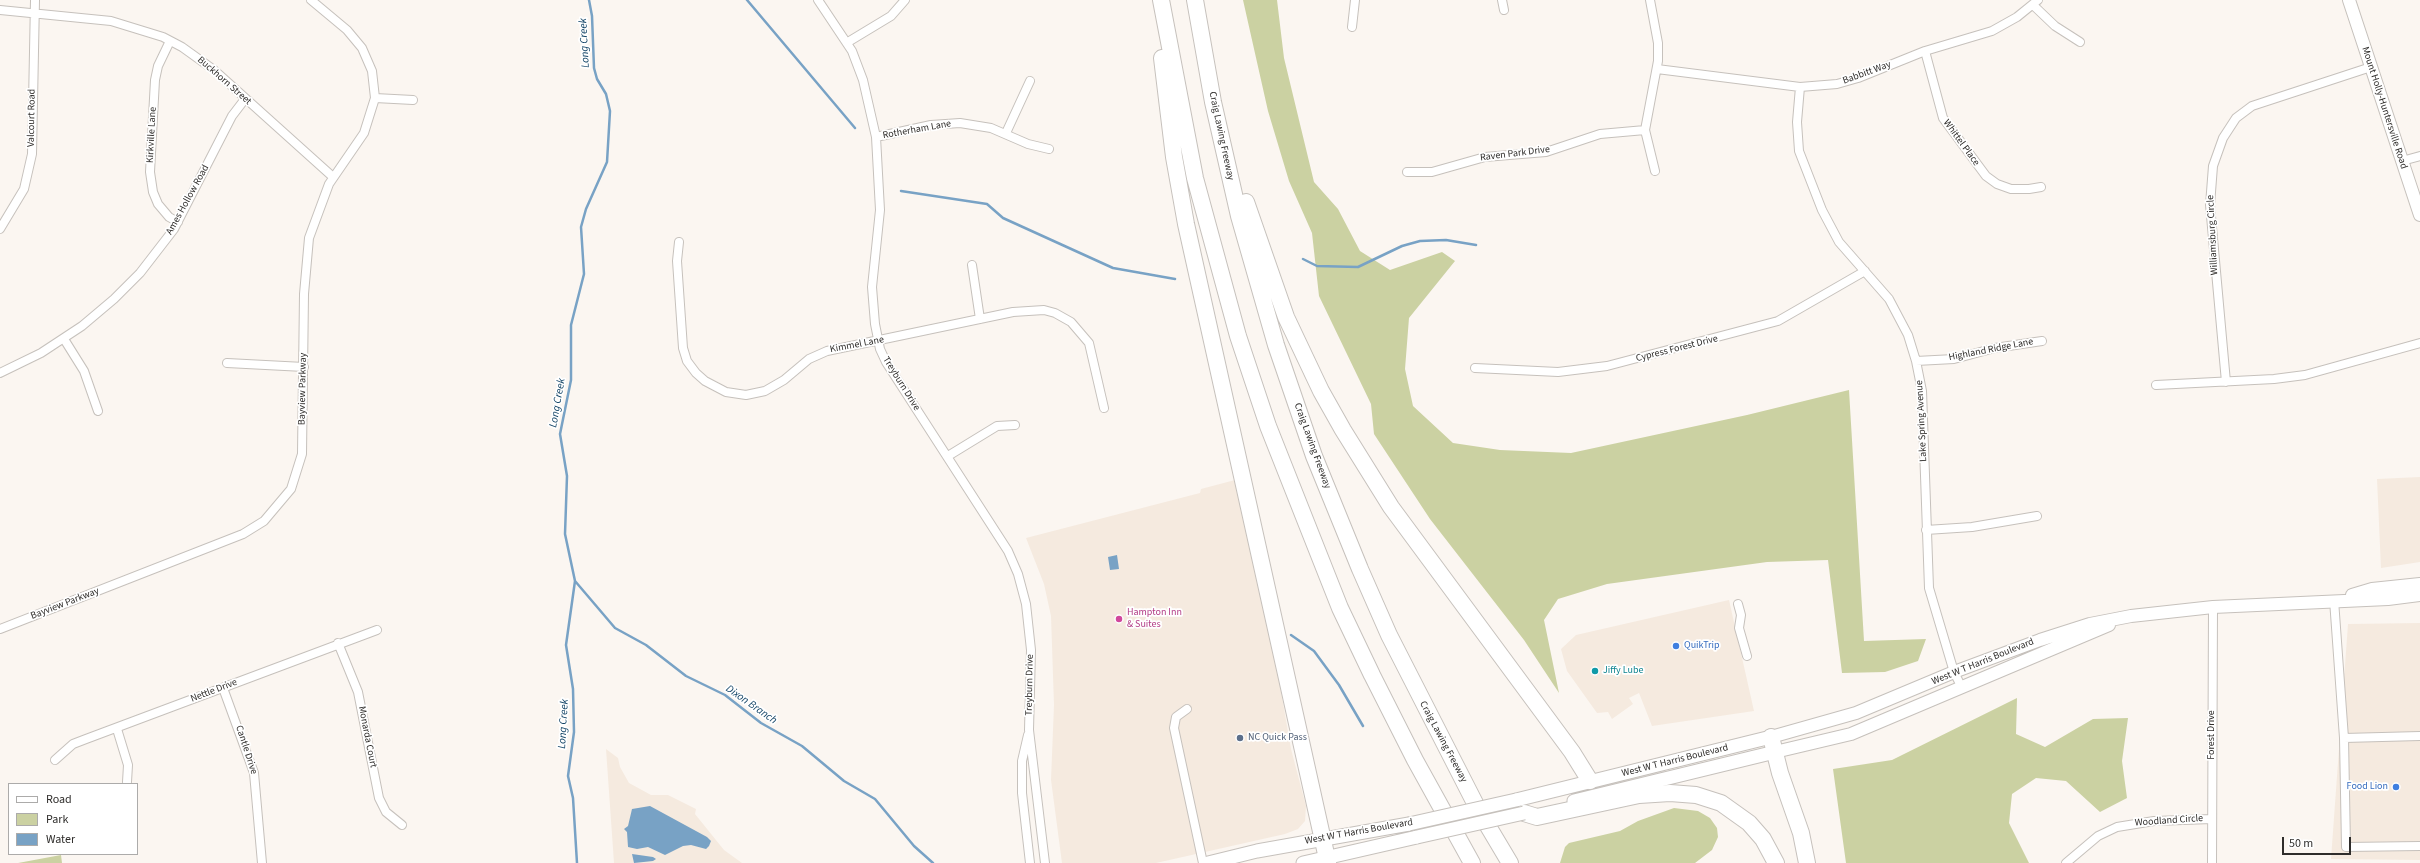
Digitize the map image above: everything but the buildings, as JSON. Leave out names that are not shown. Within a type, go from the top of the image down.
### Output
[{"type":"highway","points":[[1160,0],[1162,70],[1186,224],[1328,860]]},
{"type":"highway","points":[[1160,0],[1178,100],[1197,186],[1236,329],[1268,426],[1303,518],[1340,608],[1415,760],[1472,863]]},
{"type":"highway","name":"Craig Lawing Freeway","points":[[1195,0],[1213,102],[1237,208],[1276,345],[1317,463],[1360,569],[1389,635],[1469,791],[1510,863]]},
{"type":"highway","points":[[1213,102],[1253,226],[1286,317],[1336,417],[1391,507],[1572,752],[1590,781]]},
{"type":"highway","points":[[1771,736],[1801,833],[1807,863]]},
{"type":"highway","points":[[1520,806],[1537,817],[1639,795],[1670,793],[1696,795],[1721,803],[1749,822],[1763,839],[1776,863]]},
{"type":"main road","name":"Mount Holly-Huntersville Road","points":[[2349,0],[2420,215]]},
{"type":"main road","name":"West W T Harris Boulevard","points":[[2334,600],[2372,589],[2420,584]]},
{"type":"main road","name":"West W T Harris Boulevard","points":[[1303,863],[1328,860],[1471,825],[1590,781],[1771,736],[1856,713],[1954,672],[2083,626],[2131,616],[2213,607],[2334,600],[2388,599],[2420,595]]},
{"type":"main road","name":"West W T Harris Boulevard","points":[[1208,863],[1323,838],[1409,824],[1463,811],[1520,806],[1775,752],[1851,734],[2131,616]]},
{"type":"street","name":"Valcourt Road","points":[[0,229],[24,188],[30,164],[35,0]]},
{"type":"street","name":"Bayview Parkway","points":[[0,629],[243,534],[264,521],[286,498],[300,468],[302,454],[305,274],[309,238],[320,204],[333,177],[364,133],[375,98],[372,71],[362,48],[347,30],[311,0]]},
{"type":"street","name":"Treyburn Drive","points":[[818,0],[848,42],[863,80],[876,137],[880,210],[872,287],[878,341],[886,362],[1008,551],[1018,574],[1026,604],[1031,650],[1029,730],[1045,863]]},
{"type":"street","points":[[848,42],[892,16],[905,0]]},
{"type":"street","points":[[1352,27],[1356,0]]},
{"type":"street","points":[[1502,0],[1504,10]]},
{"type":"street","points":[[1650,0],[1658,43],[1657,69],[1645,130],[1655,171]]},
{"type":"street","points":[[2035,3],[2055,26],[2080,42]]},
{"type":"street","name":"Babbitt Way","points":[[1657,69],[1800,87],[1816,87],[1846,82],[1925,51],[1992,31],[2018,17],[2035,3]]},
{"type":"street","name":"Buckhorn Street","points":[[0,10],[111,21],[142,29],[170,41],[200,59],[333,177]]},
{"type":"street","name":"Kirkville Lane","points":[[170,41],[158,66],[155,80],[150,172],[153,192],[158,204],[169,217],[178,222]]},
{"type":"street","name":"Whittel Place","points":[[1925,51],[1943,118],[1986,176],[1997,184],[2011,189],[2018,190],[2041,186]]},
{"type":"street","name":"Williamsburg Circle","points":[[2226,382],[2210,206],[2213,166],[2224,138],[2236,118],[2252,106],[2371,67]]},
{"type":"street","points":[[1006,133],[1030,81]]},
{"type":"street","name":"Lake Spring Avenue","points":[[1800,87],[1797,137],[1805,168],[1833,232],[1839,242],[1882,289],[1901,319],[1916,361],[1923,406],[1929,588],[1954,672],[1962,688]]},
{"type":"street","points":[[375,98],[413,100]]},
{"type":"street","name":"Ames Hollow Road","points":[[0,373],[24,362],[64,339],[98,314],[128,287],[152,258],[178,222],[232,116],[245,99]]},
{"type":"street","name":"Rotherham Lane","points":[[876,137],[949,123],[971,124],[1006,133],[1028,144],[1049,149]]},
{"type":"street","name":"Raven Park Drive","points":[[1408,172],[1432,172],[1486,157],[1546,152],[1600,134],[1645,130]]},
{"type":"street","points":[[2402,161],[2420,156]]},
{"type":"street","name":"Kimmel Lane","points":[[679,242],[679,302],[683,348],[687,361],[696,373],[715,387],[739,394],[765,391],[784,380],[817,354],[861,343],[878,341],[1025,310],[1044,310],[1055,313],[1071,322],[1083,334],[1092,351],[1104,408]]},
{"type":"street","points":[[972,265],[980,319]]},
{"type":"street","name":"Cypress Forest Drive","points":[[1475,368],[1558,372],[1607,366],[1778,321],[1865,271]]},
{"type":"street","points":[[64,339],[84,372],[98,411]]},
{"type":"street","name":"Highland Ridge Lane","points":[[1916,361],[1954,359],[1995,348],[2042,341]]},
{"type":"street","points":[[2156,385],[2226,382],[2305,375],[2420,343]]},
{"type":"street","points":[[227,363],[304,367]]},
{"type":"street","points":[[948,456],[997,426],[1015,425]]},
{"type":"street","points":[[1926,530],[1972,527],[2038,516]]},
{"type":"street","points":[[2334,600],[2344,738],[2346,847],[2420,846]]},
{"type":"street","points":[[1738,604],[1741,615],[1739,628],[1747,656]]},
{"type":"street","name":"Forest Drive","points":[[2212,863],[2213,607]]},
{"type":"street","name":"Nettle Drive","points":[[55,760],[73,744],[117,729],[338,643],[377,630]]},
{"type":"street","name":"Monarda Court","points":[[338,643],[358,692],[379,798],[386,812],[402,825]]},
{"type":"street","name":"Cantle Drive","points":[[222,688],[254,773],[262,863]]},
{"type":"street","points":[[1187,709],[1176,717],[1174,728],[1203,863]]},
{"type":"street","points":[[117,729],[128,765],[127,782]]},
{"type":"street","name":"Treyburn Drive","points":[[1029,730],[1022,761],[1022,774],[1030,863]]},
{"type":"street","points":[[2344,738],[2420,736]]},
{"type":"street","name":"Woodland Circle","points":[[2066,863],[2082,847],[2098,836],[2117,827],[2154,821],[2212,819]]},
{"type":"shaded area","points":[[2420,477],[2420,562],[2381,568],[2377,479]]},
{"type":"shaded area","points":[[1235,480],[1274,651],[1291,749],[1306,806],[1305,821],[1298,829],[1285,834],[1156,863],[1062,863],[1051,780],[1054,705],[1051,616],[1044,584],[1026,538],[1200,493],[1201,489]]},
{"type":"shaded area","points":[[1729,600],[1754,711],[1652,726],[1639,693],[1629,698],[1633,704],[1612,719],[1608,712],[1597,713],[1567,671],[1561,649],[1576,635]]},
{"type":"shaded area","points":[[2420,623],[2420,860],[2331,859],[2348,624]]},
{"type":"shaded area","points":[[606,749],[618,758],[620,767],[629,783],[651,795],[668,795],[696,809],[695,814],[724,850],[742,863],[614,863]]},
{"type":"green space","points":[[1243,0],[1277,0],[1284,58],[1314,182],[1338,209],[1360,251],[1390,270],[1442,252],[1455,261],[1409,318],[1405,369],[1413,406],[1453,443],[1500,450],[1571,453],[1747,415],[1849,390],[1864,641],[1926,639],[1918,661],[1885,672],[1842,673],[1828,560],[1767,562],[1607,584],[1558,599],[1544,620],[1559,693],[1524,640],[1430,519],[1374,434],[1371,404],[1319,296],[1312,233],[1289,181],[1268,111]]},
{"type":"green space","points":[[2017,698],[2016,734],[2045,747],[2093,719],[2128,718],[2122,761],[2127,798],[2100,812],[2066,781],[2036,778],[2012,794],[2009,823],[2029,863],[1846,863],[1833,769],[1892,760]]},
{"type":"green space","points":[[1674,808],[1698,811],[1710,818],[1717,828],[1718,837],[1712,850],[1695,863],[1560,863],[1565,847],[1569,843],[1620,831],[1638,821]]},
{"type":"green space","points":[[61,855],[62,863],[18,863]]},
{"type":"water","points":[[1117,555],[1119,569],[1110,570],[1108,557]]},
{"type":"water","points":[[650,806],[707,837],[711,841],[709,846],[706,849],[691,845],[683,846],[665,855],[648,847],[637,849],[628,847],[627,832],[624,829],[628,826],[632,809]]},
{"type":"water","points":[[632,854],[653,857],[656,859],[653,861],[634,863]]},
{"type":"waterway","name":"Long Creek","points":[[577,863],[573,798],[568,776],[574,732],[573,689],[566,645],[575,581],[565,534],[567,476],[560,434],[571,380],[571,325],[584,274],[581,227],[586,209],[607,162],[610,111],[606,94],[597,79],[594,68],[592,16],[589,0]]},
{"type":"waterway","points":[[747,0],[855,128]]},
{"type":"waterway","points":[[901,191],[987,204],[1003,218],[1113,268],[1175,279]]},
{"type":"waterway","points":[[1303,259],[1317,266],[1358,267],[1402,246],[1420,241],[1446,240],[1476,245]]},
{"type":"waterway","name":"Dixon Branch","points":[[575,581],[615,628],[646,645],[686,676],[725,695],[761,723],[802,746],[844,781],[875,799],[914,846],[933,863]]},
{"type":"waterway","points":[[1291,635],[1314,651],[1339,685],[1363,726]]},
{"type":"place","name":"Hampton Inn & Suites","points":[[1119,619]]},
{"type":"place","name":"QuikTrip","points":[[1676,646]]},
{"type":"place","name":"Jiffy Lube","points":[[1595,671]]},
{"type":"place","name":"NC Quick Pass","points":[[1240,738]]},
{"type":"place","name":"Food Lion","points":[[2396,787]]}]
